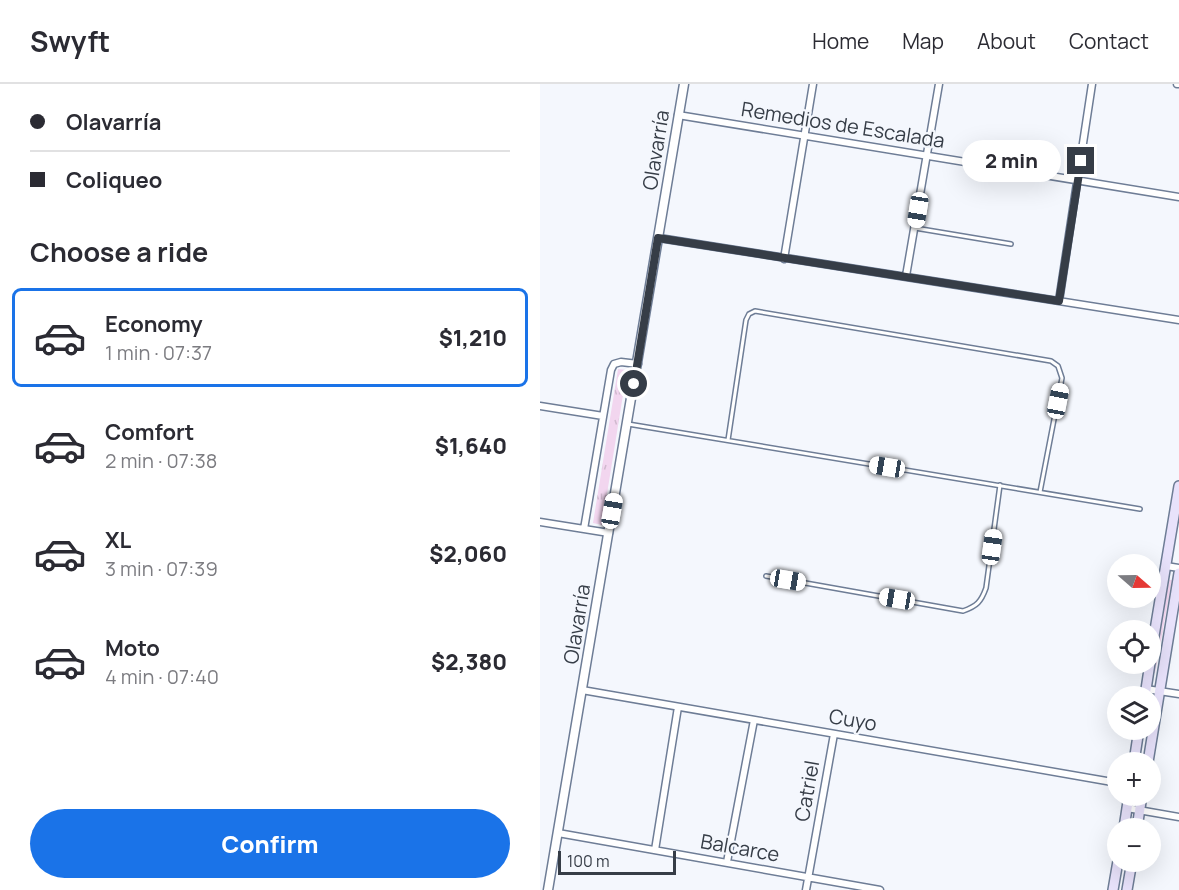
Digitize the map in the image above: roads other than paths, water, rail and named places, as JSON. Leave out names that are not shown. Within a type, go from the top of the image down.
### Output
[{"type":"main road","points":[[1157,620],[1179,486]]},
{"type":"main road","points":[[1161,686],[1179,573]]},
{"type":"main road","points":[[1139,818],[1141,806]]},
{"type":"main road","points":[[1126,818],[1127,808]]},
{"type":"main road","points":[[1113,890],[1116,872]]},
{"type":"main road","points":[[1127,890],[1130,872]]},
{"type":"street","name":"Olavarría","points":[[548,890],[684,84]]},
{"type":"street","points":[[784,259],[813,84]]},
{"type":"street","points":[[906,276],[939,84]]},
{"type":"street","points":[[1059,301],[1092,84]]},
{"type":"street","name":"Remedios de Escalada","points":[[678,115],[1179,197]]},
{"type":"street","points":[[658,238],[1179,320]]},
{"type":"street","points":[[584,529],[611,370],[614,364],[621,362],[638,364]]},
{"type":"street","points":[[540,406],[603,416]]},
{"type":"street","points":[[540,522],[609,533]]},
{"type":"street","points":[[1166,566],[1179,568]]},
{"type":"street","name":"Cuyo","points":[[582,690],[1107,781]]},
{"type":"street","points":[[1161,691],[1179,694]]},
{"type":"street","points":[[655,850],[678,707]]},
{"type":"street","points":[[727,862],[754,720]]},
{"type":"street","name":"Catriel","points":[[806,890],[834,734]]},
{"type":"street","points":[[1127,808],[1179,817]]},
{"type":"street","name":"Balcarce","points":[[558,833],[880,890]]},
{"type":"lane","points":[[915,228],[1011,244]]},
{"type":"lane","points":[[728,440],[749,314],[754,311],[777,314],[1051,361],[1058,366],[1062,378],[1040,492]]},
{"type":"lane","points":[[628,424],[1140,509]]},
{"type":"lane","points":[[766,576],[963,610],[976,607],[986,588],[1000,485]]}]
